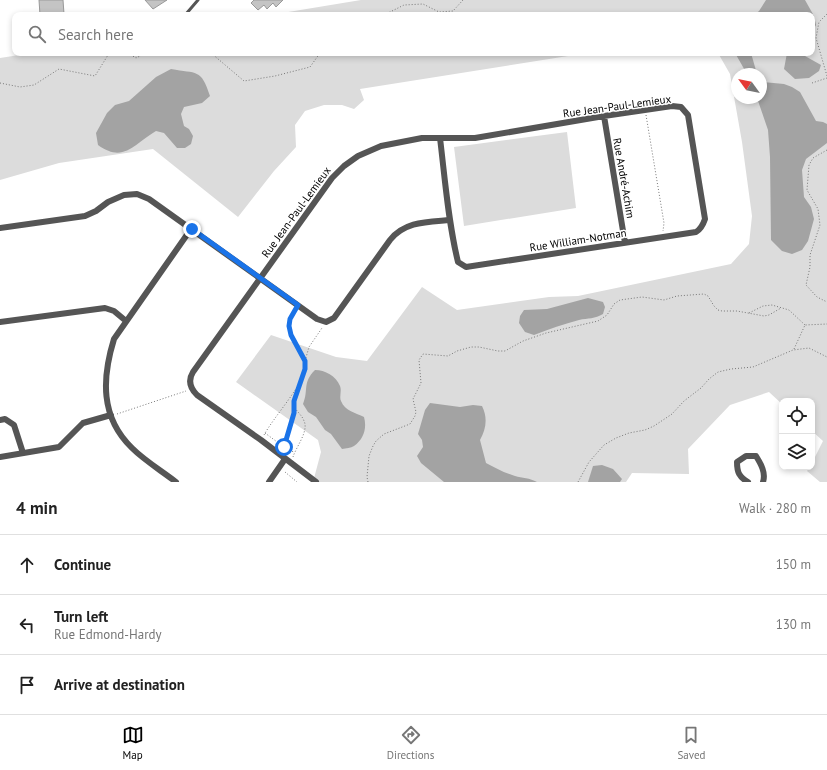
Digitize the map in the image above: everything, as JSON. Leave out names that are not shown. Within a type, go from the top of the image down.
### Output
[{"type":"street","name":"Rue Jean-Paul-Lemieux","points":[[191,387],[190,380],[193,372],[332,178],[351,160],[365,152],[381,146],[422,138],[475,138],[672,106],[681,108]]},
{"type":"street","name":"Rue William-Notman","points":[[440,138],[450,220],[458,262],[466,267],[696,232],[700,229],[705,219],[688,115],[681,108]]},
{"type":"street","name":"Rue André-Achim","points":[[604,116],[625,244]]},
{"type":"street","points":[[0,228],[85,216],[96,211],[115,198],[137,194],[149,199],[317,319],[330,321],[334,318],[390,240],[400,230],[414,224],[450,220]]},
{"type":"street","points":[[176,482],[132,448],[120,433],[111,415],[107,400],[106,374],[108,358],[114,339],[192,229]]},
{"type":"street","points":[[0,322],[105,308],[114,311],[126,321]]},
{"type":"street","points":[[191,387],[197,394],[316,482]]},
{"type":"street","points":[[0,457],[59,447],[83,422],[111,415]]},
{"type":"street","points":[[0,420],[5,419],[14,425],[23,453]]},
{"type":"street","points":[[748,482],[742,479],[737,472],[737,462],[746,456],[756,456],[762,465],[764,478],[763,482]]},
{"type":"street","points":[[269,482],[285,459]]},
{"type":"lane","points":[[188,12],[198,0]]},
{"type":"path","points":[[390,12],[404,5],[423,4],[439,12],[453,11],[463,0]]},
{"type":"path","points":[[827,14],[820,22],[816,38],[827,76]]},
{"type":"path","points":[[0,83],[20,86],[34,85],[59,69],[95,76],[107,56]]},
{"type":"path","points":[[215,56],[244,81],[275,76],[310,67],[318,56]]},
{"type":"path","points":[[812,83],[827,78]]},
{"type":"path","points":[[646,110],[664,223],[662,230],[664,237]]},
{"type":"path","points":[[827,150],[813,158],[809,165],[807,190],[818,209],[820,225],[810,255],[810,267],[806,285],[818,297],[827,302]]},
{"type":"path","points":[[368,482],[369,456],[376,441],[384,434],[410,424],[415,416],[416,412],[413,399],[421,383],[419,360],[423,354],[448,356],[464,348],[471,347],[505,351],[523,341],[546,333],[598,321],[607,315],[614,304],[620,300],[635,298],[649,297],[664,300],[677,296],[704,294],[708,296],[718,310],[764,316],[769,315],[781,308]]},
{"type":"path","points":[[749,313],[767,304],[789,310],[805,325],[827,324]]},
{"type":"path","points":[[298,305],[290,319],[289,326],[291,335],[305,361]]},
{"type":"path","points":[[284,447],[292,424],[294,401],[305,369],[305,361],[309,347],[321,330],[323,321]]},
{"type":"path","points":[[793,350],[805,325]]},
{"type":"path","points":[[578,482],[589,462],[604,445],[630,432],[646,430],[654,426],[672,414],[714,374],[724,370],[758,365],[793,350],[809,348],[827,357]]},
{"type":"path","points":[[261,440],[299,383]]},
{"type":"path","points":[[111,415],[188,390],[191,387]]},
{"type":"path","points":[[293,458],[298,444],[303,439],[305,424],[294,408]]},
{"type":"path","points":[[265,432],[284,447],[295,452]]},
{"type":"path","points":[[283,470],[297,482]]},
{"type":"shaded area","points":[[361,0],[827,0],[827,482],[820,482],[807,471],[815,470],[815,457],[823,441],[815,434],[815,398],[779,398],[779,401],[769,392],[730,405],[688,449],[689,474],[632,473],[626,482],[313,482],[321,452],[318,440],[236,382],[271,335],[336,357],[367,361],[422,287],[457,310],[549,297],[578,296],[731,264],[749,244],[752,216],[735,104],[767,104],[767,68],[731,68],[731,80],[730,74],[720,56],[815,56],[815,12],[288,12]]},
{"type":"shaded area","points":[[766,0],[805,0],[812,12],[758,12]]},
{"type":"shaded area","points":[[13,56],[568,56],[360,89],[364,100],[354,109],[342,105],[324,105],[305,111],[295,125],[296,147],[274,171],[238,217],[153,149],[59,163],[0,180],[0,58]]},
{"type":"shaded area","points":[[737,56],[752,56],[755,68],[744,68]]},
{"type":"shaded area","points":[[786,56],[805,56],[821,65],[819,71],[809,78],[795,79],[784,69]]},
{"type":"shaded area","points":[[171,69],[192,72],[201,76],[210,96],[202,103],[184,107],[181,114],[184,126],[189,129],[193,136],[191,144],[185,148],[177,148],[164,133],[156,131],[129,150],[122,152],[115,153],[98,145],[96,133],[107,113],[115,105],[129,101],[156,77]]},
{"type":"shaded area","points":[[767,82],[784,84],[800,92],[816,121],[827,124],[827,143],[806,159],[802,170],[804,197],[811,207],[814,219],[808,241],[802,250],[792,254],[782,251],[771,240],[770,157],[768,130],[759,104],[767,104]]},
{"type":"shaded area","points":[[567,132],[576,208],[464,226],[454,147]]},
{"type":"shaded area","points":[[588,298],[603,302],[605,307],[603,314],[594,318],[568,323],[534,335],[525,332],[519,323],[520,316],[524,310],[547,309]]},
{"type":"shaded area","points":[[315,370],[326,372],[336,379],[341,390],[340,399],[345,407],[364,417],[364,433],[353,447],[342,449],[331,434],[325,430],[316,417],[308,412],[303,404],[308,379]]},
{"type":"shaded area","points":[[430,403],[460,407],[473,405],[482,406],[486,423],[480,440],[486,463],[496,469],[537,482],[444,482],[421,463],[417,456],[423,447],[422,440],[418,434],[425,410]]},
{"type":"shaded area","points":[[602,465],[613,469],[622,479],[620,482],[588,482],[593,466]]},
{"type":"building","points":[[39,0],[63,0],[64,12],[40,12]]},
{"type":"building","points":[[145,0],[167,0],[153,9]]},
{"type":"building","points":[[254,0],[283,0],[276,7],[273,3],[267,9],[264,5],[258,10],[251,3]]},
{"type":"route","points":[[192,229],[298,305],[290,319],[289,326],[291,335],[305,361],[305,369],[294,401],[292,424],[287,434],[284,447]]}]
